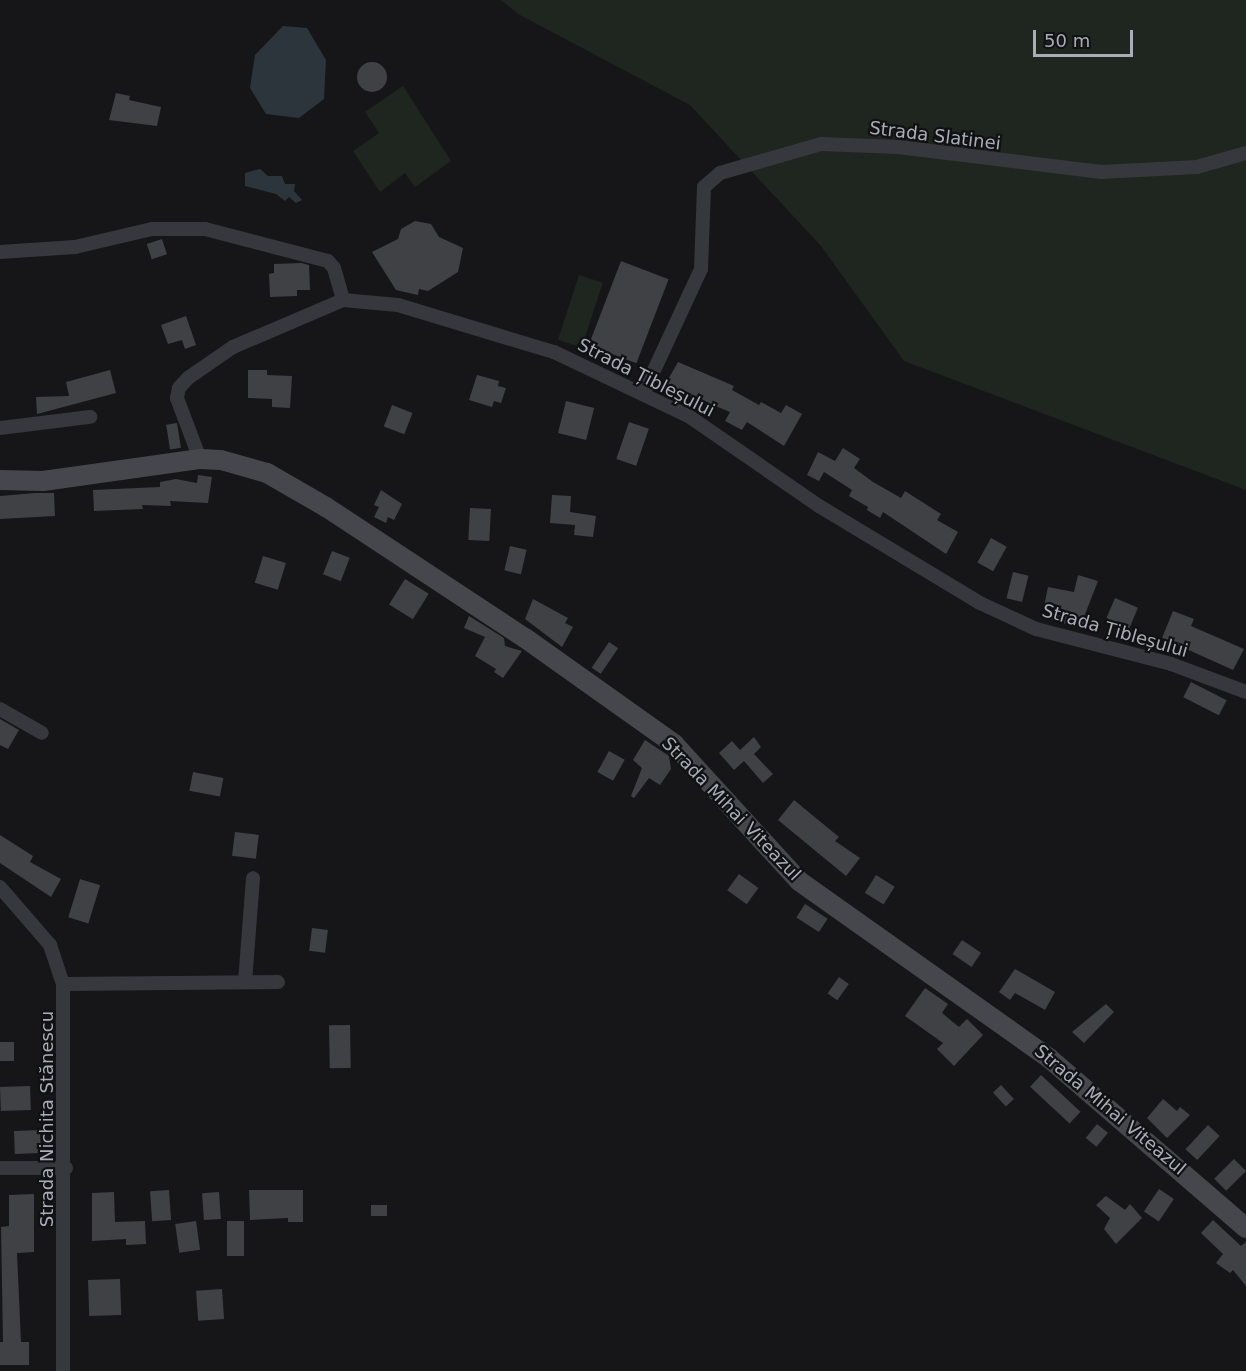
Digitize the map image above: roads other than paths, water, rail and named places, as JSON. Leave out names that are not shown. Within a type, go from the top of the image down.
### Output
[{"type":"main road","name":"Strada Mihai Viteazul","points":[[0,480],[73,478],[200,459],[244,464],[326,507],[525,638],[674,744],[799,881],[1049,1058],[1246,1227]]},
{"type":"street","name":"Strada Slatinei","points":[[643,394],[701,268],[704,187],[720,173],[821,144],[898,147],[1101,172],[1197,167],[1246,153]]},
{"type":"street","points":[[0,252],[75,247],[152,229],[205,229],[318,256],[334,268],[342,300]]},
{"type":"street","name":"Strada Țibleșului","points":[[200,459],[177,398],[179,388],[233,347],[342,300],[398,305],[554,352],[690,417],[819,506],[980,603],[1036,629],[1171,664],[1246,692]]},
{"type":"street","points":[[0,428],[90,417]]},
{"type":"street","points":[[0,709],[42,733]]},
{"type":"street","points":[[245,982],[253,878]]},
{"type":"street","name":"Strada Nichita Stănescu","points":[[0,887],[50,945],[63,984],[66,1168],[63,1371]]},
{"type":"street","points":[[63,984],[278,982]]},
{"type":"street","points":[[0,1168],[66,1168]]}]
